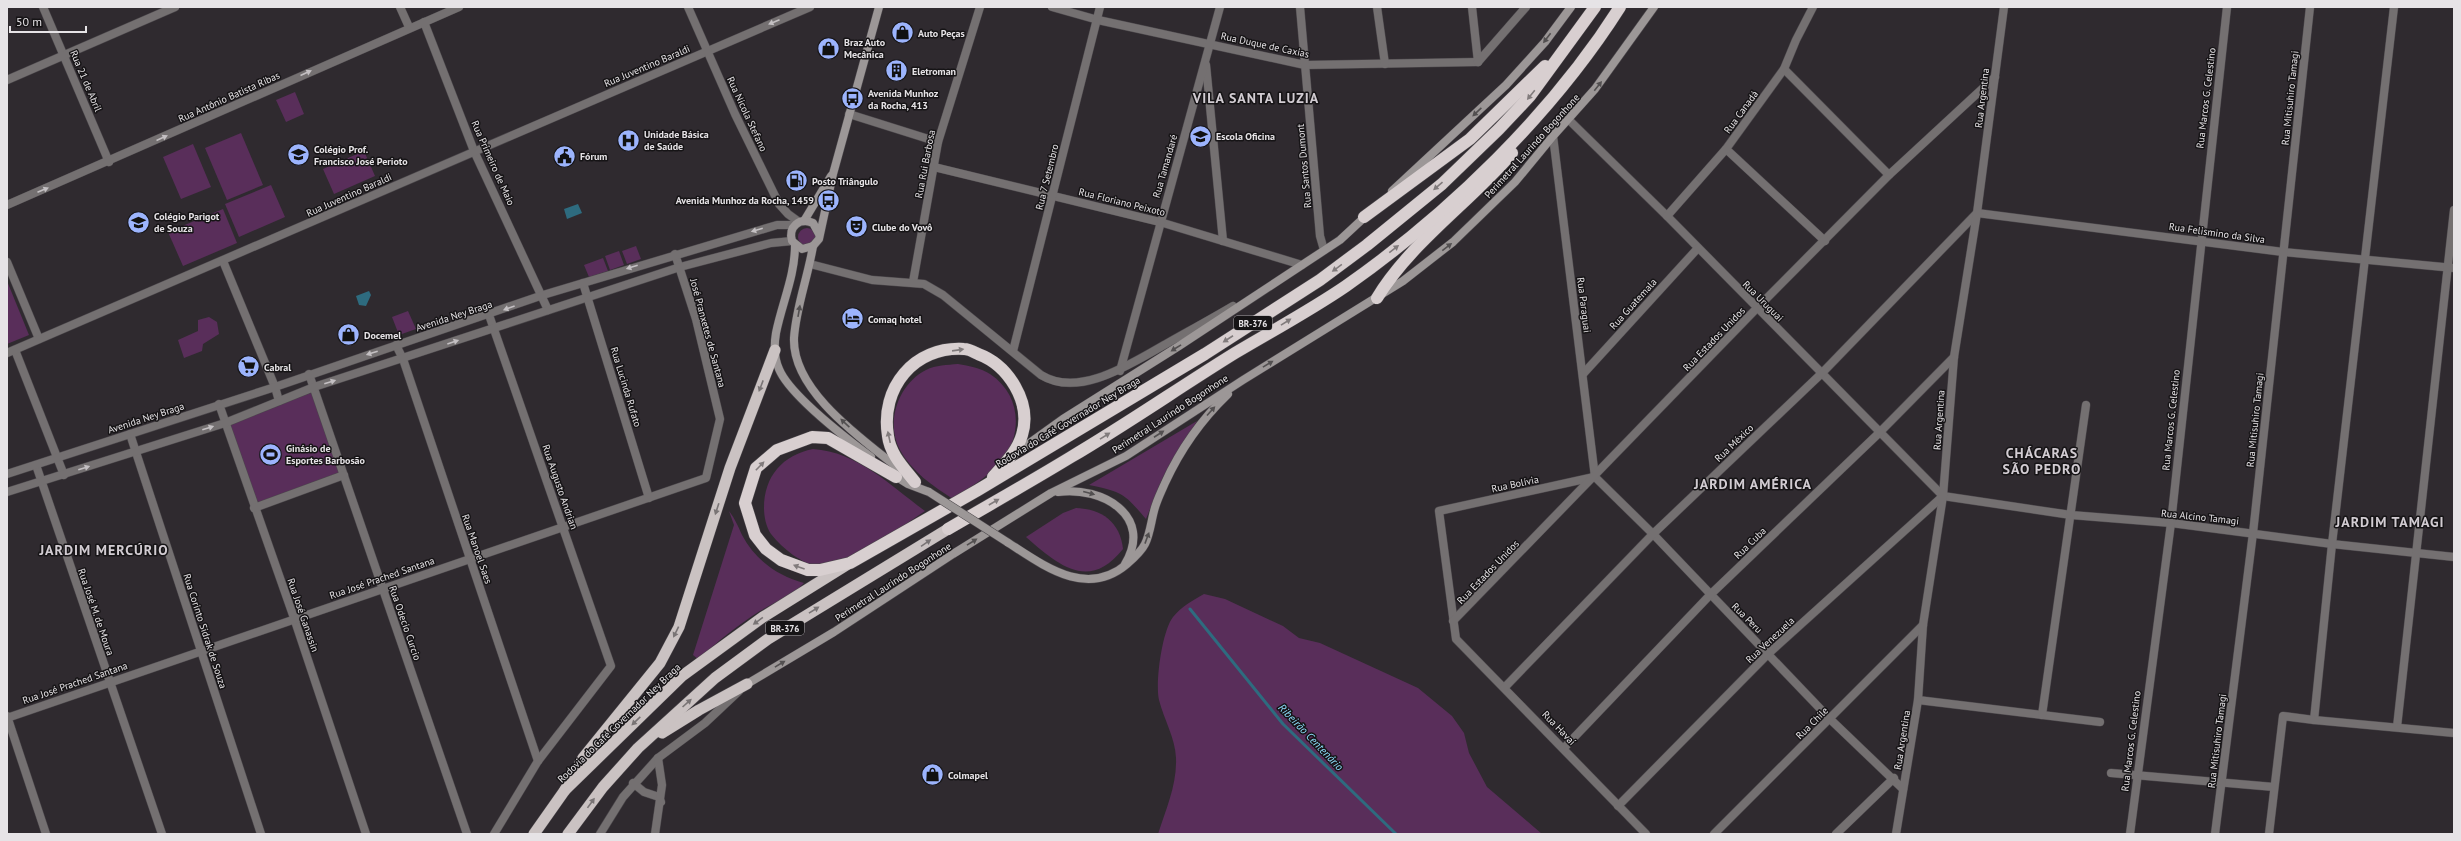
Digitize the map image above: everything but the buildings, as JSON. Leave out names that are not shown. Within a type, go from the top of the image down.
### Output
[{"type":"highway","name":"Rodovia do Café Governador Ney Braga","points":[[534,834],[565,790],[682,676],[763,617],[850,563],[978,490],[1205,354],[1320,280],[1367,245],[1442,184],[1499,129],[1530,96],[1595,7]]},
{"type":"highway","name":"BR-376","points":[[568,834],[603,786],[638,748],[716,678],[768,639],[948,529],[1071,457],[1345,286],[1414,233],[1496,159],[1563,85],[1591,51],[1620,7]]},
{"type":"highway","points":[[1364,217],[1470,139],[1568,44]]},
{"type":"highway","points":[[1377,298],[1388,280],[1414,251],[1498,169],[1542,117],[1563,85]]},
{"type":"highway","points":[[915,482],[894,456],[888,437],[888,402],[895,385],[912,364],[936,353],[965,348],[996,363],[1012,380],[1024,410],[1024,423],[1018,446],[1010,457],[978,490]]},
{"type":"highway","points":[[565,790],[583,758],[660,663],[679,627],[730,468],[774,350]]},
{"type":"highway","points":[[850,563],[820,570],[808,570],[781,560],[766,548],[756,535],[745,503],[756,468],[777,450],[812,437],[828,438],[896,477]]},
{"type":"highway","points":[[638,748],[704,706],[747,684]]},
{"type":"main road","points":[[879,7],[833,174],[830,196],[819,234],[813,246],[810,264],[801,296],[794,340],[798,362],[807,382],[847,424],[915,482],[1006,542],[1054,571],[1071,577],[1097,578],[1110,576],[1123,568],[1136,557],[1145,544],[1154,510],[1165,482],[1183,449],[1207,416],[1243,380]]},
{"type":"main road","points":[[1010,457],[1063,419],[1179,346],[1340,240],[1506,85],[1540,48],[1571,7]]},
{"type":"main road","name":"Perimetral Laurindo Bogonhone","points":[[747,684],[834,632],[953,554],[1051,493],[1126,456],[1243,380],[1403,281],[1453,242],[1515,182],[1595,89],[1654,7]]},
{"type":"main road","points":[[833,174],[791,233],[794,243],[794,266],[776,334],[774,350],[779,370],[793,388],[850,441],[896,477],[929,492]]},
{"type":"main road","points":[[799,222],[813,223],[819,234]]},
{"type":"main road","points":[[794,243],[802,249],[813,246]]},
{"type":"main road","points":[[1051,493],[1075,490],[1090,492],[1107,499],[1120,509],[1130,523],[1134,536],[1129,557],[1123,568]]},
{"type":"street","name":"Rua 21 de Abril","points":[[43,7],[109,162]]},
{"type":"street","points":[[7,80],[175,7]]},
{"type":"street","points":[[400,7],[409,27]]},
{"type":"street","name":"Rua Antônio Batista Ribas","points":[[7,205],[109,162],[409,27],[459,7]]},
{"type":"street","name":"Rua Nicola Stefano","points":[[688,7],[707,51],[779,204],[788,214],[799,222]]},
{"type":"street","name":"Rua Juventino Baraldi","points":[[11,352],[810,7]]},
{"type":"street","name":"Rua Rui Barbosa","points":[[913,282],[938,142],[980,7]]},
{"type":"street","name":"Rua Duque de Caxias","points":[[1052,7],[1098,20],[1305,66],[1478,62]]},
{"type":"street","name":"Rua 7 Setembro","points":[[1013,351],[1098,20],[1100,7]]},
{"type":"street","name":"Rua Tamandaré","points":[[1120,371],[1220,7]]},
{"type":"street","name":"Rua Santos Dumont","points":[[1300,7],[1320,236],[1324,250]]},
{"type":"street","points":[[1377,7],[1386,64]]},
{"type":"street","points":[[1472,7],[1478,62]]},
{"type":"street","points":[[1478,62],[1526,7]]},
{"type":"street","name":"Rua Canadá","points":[[1667,216],[1726,149],[1784,69],[1796,40],[1813,7]]},
{"type":"street","name":"Rua Argentina","points":[[1896,834],[1918,700],[1923,625],[1943,496],[1954,357],[1977,213],[2004,7]]},
{"type":"street","name":"Rua Marcos G. Celestino","points":[[2130,834],[2136,775],[2171,524],[2200,240],[2227,7]]},
{"type":"street","name":"Rua Mitisuhiro Tamagi","points":[[2215,834],[2253,533],[2310,7]]},
{"type":"street","points":[[2314,720],[2332,544],[2394,7]]},
{"type":"street","name":"Rua Primeiro de Maio","points":[[424,22],[474,151],[543,295],[548,310]]},
{"type":"street","name":"Rua Tamandaré","points":[[1205,60],[1223,242]]},
{"type":"street","points":[[1784,69],[1889,175]]},
{"type":"street","name":"Rua Estados Unidos","points":[[1454,621],[1756,309],[1889,175],[1995,77]]},
{"type":"street","points":[[849,114],[938,142]]},
{"type":"street","name":"Rua Uruguai","points":[[1569,120],[1667,216],[1756,309],[1822,373],[1879,433],[1943,496]]},
{"type":"street","name":"Rua Paraguai","points":[[1553,136],[1595,477]]},
{"type":"street","points":[[1726,149],[1825,241]]},
{"type":"street","name":"Rua Floriano Peixoto","points":[[934,167],[1160,222],[1223,242],[1302,264]]},
{"type":"street","points":[[2397,727],[2450,268],[2454,210]]},
{"type":"street","name":"Rua Felismino da Silva","points":[[1977,213],[2200,240],[2283,252],[2450,268]]},
{"type":"street","name":"Rua México","points":[[1505,687],[1653,534],[1822,373],[1977,213]]},
{"type":"street","name":"Avenida Ney Braga","points":[[7,474],[275,387],[309,374],[489,315],[543,295],[776,224],[799,222]]},
{"type":"street","points":[[7,492],[224,423],[314,387],[680,267],[771,243],[794,243]]},
{"type":"street","name":"Rua Guatemala","points":[[1583,374],[1698,248]]},
{"type":"street","name":"José Pranxetes de Santana","points":[[675,254],[696,319],[720,419]]},
{"type":"street","points":[[223,261],[275,387],[278,401]]},
{"type":"street","points":[[7,262],[40,339]]},
{"type":"street","points":[[810,264],[872,280],[924,284],[943,295],[1049,380],[1077,382],[1120,371],[1267,288]]},
{"type":"street","name":"Rua Lucinda Rufato","points":[[583,283],[649,498]]},
{"type":"street","name":"Rua Augusto Andrian","points":[[489,315],[564,527],[611,666],[538,761]]},
{"type":"street","name":"Rua Manoel Saes","points":[[396,345],[403,359],[538,761]]},
{"type":"street","points":[[11,352],[64,475]]},
{"type":"street","name":"Rua Cuba","points":[[1564,748],[1710,595],[1879,433],[1954,357]]},
{"type":"street","name":"Rua Odecio Curcio","points":[[309,374],[467,834]]},
{"type":"street","name":"Rua José Ganassin","points":[[219,404],[224,423],[294,618],[366,834]]},
{"type":"street","points":[[2042,715],[2086,406]]},
{"type":"street","name":"Rua José Prached Santana","points":[[7,717],[706,478],[720,419]]},
{"type":"street","name":"Rua Corinto Sidrak de Souza","points":[[130,434],[261,834]]},
{"type":"street","name":"Rua José M. de Moura","points":[[36,465],[162,834]]},
{"type":"street","points":[[254,508],[344,475]]},
{"type":"street","name":"Rua Bolívia","points":[[1454,621],[1439,511],[1595,477]]},
{"type":"street","name":"Rua Peru","points":[[1595,477],[1653,534],[1830,720],[1894,778],[1904,789]]},
{"type":"street","name":"Rua Alcino Tamagi","points":[[1943,496],[2070,515],[2171,524],[2332,544],[2454,557]]},
{"type":"street","name":"Rua Venezuela","points":[[1618,806],[1768,654],[1943,496]]},
{"type":"street","name":"Rua Havaí","points":[[1454,621],[1456,638],[1646,834]]},
{"type":"street","name":"Rua Chile","points":[[1714,834],[1830,720],[1923,625]]},
{"type":"street","name":"Perimetral Laurindo Bogonhone","points":[[600,834],[633,783],[658,758],[705,723],[747,684]]},
{"type":"street","points":[[1918,700],[2100,722]]},
{"type":"street","points":[[2269,834],[2283,716],[2454,733]]},
{"type":"street","points":[[7,717],[46,834]]},
{"type":"street","points":[[655,834],[661,802],[661,772],[658,758]]},
{"type":"street","points":[[494,834],[538,761]]},
{"type":"street","points":[[2111,773],[2222,781],[2274,787]]},
{"type":"street","points":[[1836,834],[1894,778]]},
{"type":"street","points":[[633,783],[644,792],[659,797],[661,802]]},
{"type":"shaded area","points":[[295,92],[304,114],[286,122],[276,100]]},
{"type":"shaded area","points":[[241,133],[263,185],[227,200],[205,148]]},
{"type":"shaded area","points":[[193,144],[211,187],[181,199],[163,157]]},
{"type":"shaded area","points":[[364,151],[375,176],[334,194],[323,169]]},
{"type":"shaded area","points":[[271,185],[285,217],[239,237],[225,204]]},
{"type":"shaded area","points":[[223,209],[237,243],[183,266],[168,232]]},
{"type":"shaded area","points":[[807,228],[813,231],[816,237],[813,243],[807,246],[801,243],[798,237],[801,231]]},
{"type":"shaded area","points":[[636,246],[641,259],[627,264],[622,251]]},
{"type":"shaded area","points":[[619,251],[624,265],[610,270],[605,256]]},
{"type":"shaded area","points":[[603,258],[608,271],[589,277],[584,265]]},
{"type":"shaded area","points":[[7,281],[29,335],[7,344]]},
{"type":"shaded area","points":[[408,311],[416,329],[399,335],[392,317]]},
{"type":"shaded area","points":[[209,317],[217,322],[219,334],[203,344],[202,351],[184,358],[178,340],[198,331],[198,320]]},
{"type":"shaded area","points":[[958,364],[983,370],[1000,382],[1012,401],[1016,423],[1011,446],[1005,457],[981,480],[953,499],[931,484],[917,472],[905,458],[896,439],[894,417],[902,394],[916,376],[934,367]]},
{"type":"shaded area","points":[[313,392],[342,473],[255,505],[227,424]]},
{"type":"shaded area","points":[[1197,421],[1163,477],[1146,519],[1122,495],[1089,485]]},
{"type":"shaded area","points":[[813,449],[845,456],[859,463],[886,481],[925,511],[874,544],[845,559],[832,564],[820,566],[802,561],[784,548],[769,531],[764,514],[765,497],[767,486],[777,469],[784,462],[793,456]]},
{"type":"shaded area","points":[[1076,508],[1102,514],[1114,524],[1118,531],[1123,549],[1110,562],[1098,569],[1086,571],[1074,570],[1050,557],[1026,537],[1063,513]]},
{"type":"shaded area","points":[[729,511],[747,544],[760,559],[768,566],[785,576],[804,583],[789,595],[760,611],[736,628],[713,646],[699,660],[693,655],[734,525]]},
{"type":"shaded area","points":[[1204,594],[1225,599],[1283,626],[1299,638],[1320,643],[1418,688],[1452,716],[1464,733],[1469,753],[1487,787],[1542,834],[1158,834],[1173,787],[1176,768],[1174,743],[1159,700],[1158,682],[1160,657],[1166,633],[1173,617],[1191,601]]},
{"type":"water","points":[[578,204],[582,213],[567,219],[564,209]]},
{"type":"water","points":[[369,291],[371,295],[366,306],[359,305],[356,296]]},
{"type":"waterway","name":"Ribeirão Centenário","points":[[1190,609],[1283,724],[1396,834]]},
{"type":"place","name":"Auto Peças","points":[[902,33]]},
{"type":"place","name":"Braz Auto Mecânica","points":[[828,48]]},
{"type":"place","name":"Eletroman","points":[[896,71]]},
{"type":"place","name":"Avenida Munhoz da Rocha, 413","points":[[853,99]]},
{"type":"place","name":"Escola Oficina","points":[[1200,136]]},
{"type":"place","name":"Unidade Básica de Saúde","points":[[628,140]]},
{"type":"place","name":"Colégio Prof. Francisco José Perioto","points":[[298,155]]},
{"type":"place","name":"Fórum","points":[[565,156]]},
{"type":"place","name":"Posto Triângulo","points":[[796,181]]},
{"type":"place","name":"Avenida Munhoz da Rocha, 1459","points":[[829,200]]},
{"type":"place","name":"Colégio Parigot de Souza","points":[[138,222]]},
{"type":"place","name":"Clube do Vovô","points":[[857,227]]},
{"type":"place","name":"Comaq hotel","points":[[853,319]]},
{"type":"place","name":"Docemel","points":[[349,335]]},
{"type":"place","name":"Cabral","points":[[248,367]]},
{"type":"place","name":"Ginásio de Esportes Barbosão","points":[[270,454]]},
{"type":"place","name":"Colmapel","points":[[933,775]]},
{"type":"district","name":"VILA SANTA LUZIA","points":[[1256,98]]},
{"type":"district","name":"CHÁCARAS SÃO PEDRO","points":[[2042,462]]},
{"type":"district","name":"JARDIM AMÉRICA","points":[[1753,484]]},
{"type":"district","name":"JARDIM TAMAGI","points":[[2390,522]]},
{"type":"district","name":"JARDIM MERCÚRIO","points":[[104,550]]}]
